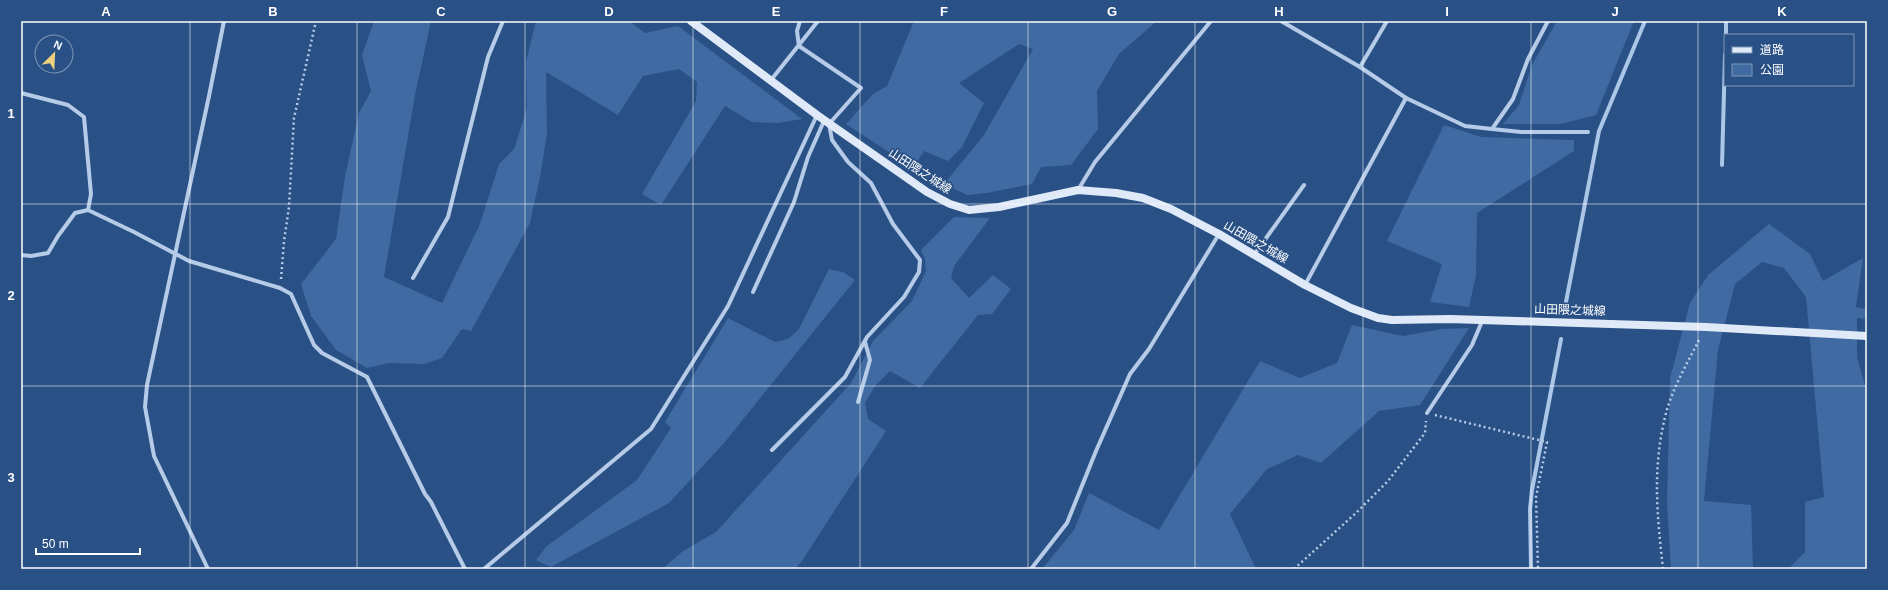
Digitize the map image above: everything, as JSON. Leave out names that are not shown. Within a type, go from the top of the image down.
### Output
[{"type":"main road","name":"山田隈之城線","points":[[691,21],[817,116],[927,192],[950,204],[969,210],[999,207],[1078,190],[1116,193],[1143,198],[1171,209],[1219,234],[1305,285],[1351,308],[1378,318],[1392,320],[1483,320],[1706,327],[1867,336]]},
{"type":"street","points":[[208,569],[154,456],[145,407],[146,385],[176,252],[224,21]]},
{"type":"street","points":[[413,278],[448,217],[488,57],[503,21]]},
{"type":"street","points":[[753,292],[794,202],[808,157],[827,122],[862,88],[799,46],[797,31],[800,21]]},
{"type":"street","points":[[771,80],[818,21]]},
{"type":"street","points":[[1078,190],[1095,162],[1211,21]]},
{"type":"street","points":[[1281,21],[1360,67],[1406,98],[1465,126],[1521,132],[1588,132]]},
{"type":"street","points":[[1360,67],[1387,21]]},
{"type":"street","points":[[1492,129],[1512,99],[1528,60],[1548,21]]},
{"type":"street","points":[[21,93],[68,105],[84,117],[91,194],[88,210]]},
{"type":"street","points":[[1305,285],[1406,98]]},
{"type":"street","points":[[484,569],[651,429],[728,306],[817,116]]},
{"type":"street","points":[[772,450],[845,377],[865,341],[904,297],[919,272],[920,260],[893,224],[871,183],[848,162],[832,140],[827,122]]},
{"type":"street","points":[[1254,255],[1304,185]]},
{"type":"street","points":[[21,255],[31,256],[48,253],[58,236],[75,213],[88,210],[176,252],[190,261],[280,288],[291,294],[314,345],[322,353],[367,377],[425,494],[431,502],[465,569]]},
{"type":"street","points":[[1031,569],[1068,523],[1096,451],[1130,374],[1149,349],[1219,234]]},
{"type":"street","points":[[1427,413],[1472,345],[1483,320]]},
{"type":"street","points":[[858,402],[870,360],[865,341]]},
{"type":"path","points":[[280,288],[284,241],[289,207],[294,118],[316,21]]},
{"type":"path","points":[[1663,569],[1656,497],[1658,455],[1667,412],[1686,367],[1706,327]]},
{"type":"path","points":[[1294,569],[1388,481],[1425,433],[1427,413],[1547,442],[1536,497],[1538,569]]},
{"type":"green space","points":[[374,21],[431,21],[415,95],[384,277],[442,303],[480,224],[499,164],[514,149],[527,108],[526,62],[536,21],[629,21],[645,33],[678,26],[802,119],[778,123],[752,122],[725,106],[661,205],[642,194],[696,101],[697,82],[679,69],[643,76],[618,115],[546,72],[547,134],[530,223],[471,331],[462,329],[442,358],[424,364],[389,363],[367,368],[336,350],[311,316],[301,284],[336,239],[345,176],[359,113],[371,91],[362,55]]},
{"type":"green space","points":[[914,21],[1157,21],[1119,54],[1097,91],[1098,129],[1071,165],[1041,167],[1032,184],[987,193],[967,195],[944,184],[984,135],[1033,49],[1019,44],[959,83],[984,103],[962,147],[948,161],[924,151],[913,168],[846,124],[873,94],[887,86]]},
{"type":"green space","points":[[1557,21],[1634,21],[1596,115],[1561,124],[1503,124],[1519,105],[1532,65]]},
{"type":"green space","points":[[1444,125],[1481,137],[1574,140],[1574,151],[1477,213],[1476,275],[1469,307],[1430,302],[1442,264],[1387,241]]},
{"type":"green space","points":[[954,217],[990,218],[954,266],[951,278],[969,298],[993,275],[1011,289],[992,314],[978,315],[920,388],[890,371],[875,386],[865,403],[868,419],[886,431],[802,561],[795,569],[662,569],[683,551],[716,532],[851,383],[873,341],[912,301],[926,271],[925,259],[921,250]]},
{"type":"green space","points":[[1769,224],[1810,254],[1823,281],[1863,258],[1856,307],[1867,309],[1867,319],[1857,318],[1857,357],[1867,393],[1867,569],[1792,569],[1791,566],[1805,552],[1805,502],[1824,497],[1806,297],[1784,268],[1762,262],[1735,284],[1718,350],[1704,501],[1751,505],[1753,569],[1671,569],[1667,502],[1670,378],[1690,303],[1708,275]]},
{"type":"green space","points":[[829,269],[843,272],[855,280],[724,443],[669,503],[551,567],[536,560],[547,546],[637,480],[671,428],[665,422],[728,318],[775,342],[788,339],[799,329]]},
{"type":"green space","points":[[1352,325],[1403,336],[1442,329],[1469,328],[1420,405],[1379,411],[1321,463],[1298,455],[1267,469],[1230,514],[1256,569],[1042,569],[1074,530],[1089,493],[1159,530],[1260,361],[1300,378],[1337,363]]},
{"type":"waterway","points":[[1566,302],[1599,131],[1645,21]]},
{"type":"waterway","points":[[1726,21],[1726,34]]},
{"type":"waterway","points":[[1722,165],[1724,86]]},
{"type":"waterway","points":[[1531,569],[1530,509],[1532,490],[1561,339]]}]
